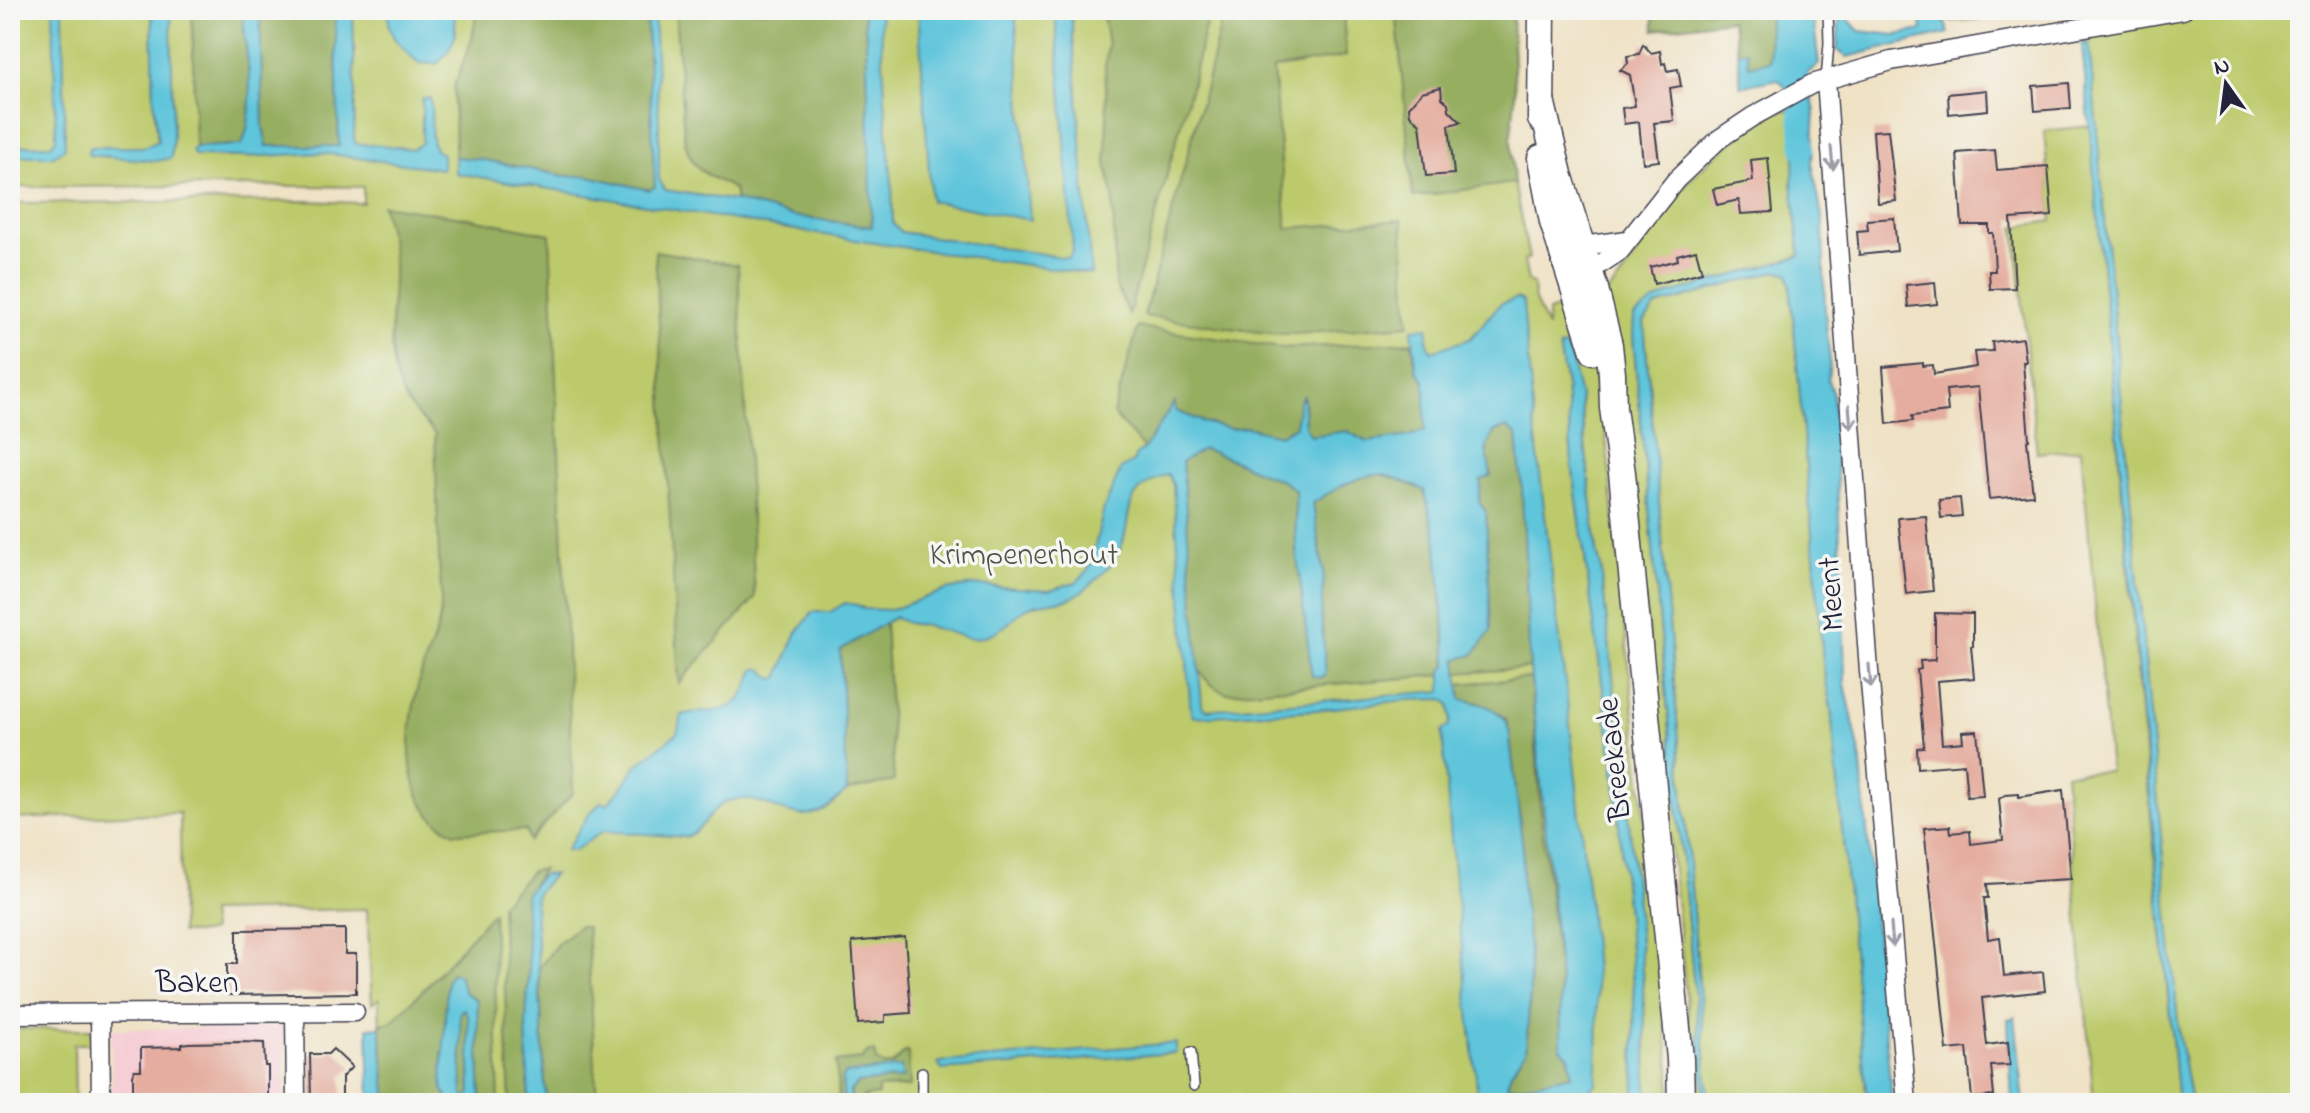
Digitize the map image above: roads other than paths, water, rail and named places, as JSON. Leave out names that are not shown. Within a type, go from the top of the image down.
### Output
[{"type":"main road","name":"Breekade","points":[[1542,10],[1542,104],[1576,262],[1613,408],[1678,1043],[1681,1103]]},
{"type":"street","points":[[1576,262],[1612,258],[1676,180],[1719,139],[1752,117],[1819,82],[1891,61],[2183,10]]},
{"type":"street","name":"Meent","points":[[1819,82],[1907,1103]]},
{"type":"street","points":[[1576,262],[1627,240]]},
{"type":"street","name":"Baken","points":[[10,1014],[355,1012]]},
{"type":"street","points":[[295,1013],[296,1103]]},
{"type":"street","points":[[100,1014],[101,1103]]},
{"type":"lane","points":[[1819,82],[1829,43],[1828,10]]},
{"type":"lane","points":[[1191,1052],[1194,1086]]},
{"type":"lane","points":[[922,1072],[922,1103]]},
{"type":"water","points":[[53,10],[63,10],[65,148],[54,156],[10,156],[10,146],[51,145],[56,139]]},
{"type":"water","points":[[152,10],[171,10],[171,158],[157,161],[89,155],[90,147],[144,147],[158,141]]},
{"type":"water","points":[[243,10],[260,10],[263,127],[267,146],[339,146],[335,10],[353,10],[356,144],[412,149],[422,143],[422,99],[430,98],[432,137],[435,150],[442,154],[442,169],[321,153],[195,156],[192,151],[195,147],[242,145],[250,96]]},
{"type":"water","points":[[389,10],[453,10],[456,27],[454,40],[437,64],[419,63],[401,46],[389,27]]},
{"type":"water","points":[[646,10],[654,10],[659,179],[665,190],[736,201],[793,216],[872,227],[863,10],[880,10],[893,224],[901,232],[1068,258],[1073,250],[1055,10],[1071,10],[1091,274],[867,242],[455,173],[455,157],[565,176],[588,176],[649,190],[655,187]]},
{"type":"water","points":[[918,10],[1015,10],[1030,220],[931,201]]},
{"type":"water","points":[[1769,10],[1812,10],[1819,64],[1805,75],[1805,82],[1788,90],[1778,79],[1741,86],[1738,52],[1747,51],[1749,66],[1770,61]]},
{"type":"water","points":[[1840,10],[1848,10],[1849,20],[1859,31],[1896,35],[1922,30],[1920,10],[1928,10],[1932,19],[1944,21],[1949,33],[1847,57],[1837,50]]},
{"type":"water","points":[[2089,43],[2179,1034],[2191,1103],[2178,1103],[2082,44]]},
{"type":"water","points":[[1810,93],[1815,110],[1812,163],[1823,222],[1825,314],[1830,361],[1828,380],[1833,395],[1845,684],[1860,754],[1892,1103],[1867,1103],[1831,708],[1824,671],[1790,283],[1788,273],[1775,271],[1656,306],[1644,322],[1709,1103],[1705,1103],[1633,337],[1634,316],[1670,294],[1800,256],[1792,182],[1801,110],[1793,102]]},
{"type":"water","points":[[1517,298],[1523,301],[1575,770],[1592,929],[1597,1022],[1596,1084],[1585,1094],[1495,1103],[1421,1103],[1465,1099],[1477,1088],[1442,731],[1449,726],[1449,704],[1443,699],[1407,700],[1317,710],[1194,717],[1191,714],[1173,485],[1168,474],[1147,484],[1136,494],[1123,543],[1114,560],[1075,596],[1029,607],[993,633],[975,638],[908,623],[895,617],[840,650],[847,791],[825,809],[806,815],[753,800],[732,800],[718,807],[698,829],[685,837],[603,831],[574,851],[566,850],[589,814],[601,802],[607,804],[636,766],[677,733],[682,715],[731,706],[742,698],[755,669],[762,669],[773,679],[778,678],[796,634],[813,612],[830,612],[845,603],[865,609],[891,610],[946,590],[973,585],[1049,590],[1076,582],[1087,572],[1091,563],[1104,508],[1121,469],[1134,461],[1135,456],[1144,449],[1174,403],[1176,411],[1206,423],[1231,429],[1246,427],[1280,435],[1295,426],[1303,396],[1305,426],[1311,436],[1347,431],[1367,442],[1410,436],[1425,430],[1425,382],[1416,369],[1412,329],[1428,327],[1427,340],[1431,351],[1470,339],[1500,304]],"holes":[[[1507,427],[1517,435],[1530,668],[1560,981],[1561,1048],[1569,1056],[1572,1075],[1515,1087],[1507,1085],[1511,1072],[1526,1051],[1530,992],[1522,882],[1523,849],[1509,730],[1496,711],[1461,699],[1457,659],[1473,655],[1491,631],[1486,512],[1479,502],[1481,480],[1491,476],[1486,449],[1494,432]],[[1203,449],[1283,481],[1295,490],[1296,548],[1312,676],[1320,678],[1326,675],[1321,615],[1324,577],[1313,503],[1346,484],[1374,475],[1393,477],[1424,490],[1436,537],[1447,658],[1447,666],[1442,670],[1442,691],[1205,710],[1202,705],[1182,462]]]},
{"type":"water","points":[[1565,346],[1580,397],[1623,768],[1642,969],[1647,1103],[1635,1103],[1634,993],[1614,770],[1572,463],[1566,385],[1559,347]]},
{"type":"water","points":[[554,874],[537,893],[535,905],[546,1103],[529,1103],[526,1023],[529,971],[525,895],[541,875]]},
{"type":"water","points":[[452,973],[459,975],[464,992],[477,1000],[481,1103],[451,1103],[443,1089],[447,981]],"holes":[[[464,1009],[468,1016],[471,1093],[467,1098],[463,1094],[460,1012]]]},
{"type":"water","points":[[2015,1017],[2024,1103],[2012,1103],[2008,1019]]},
{"type":"water","points":[[380,1027],[387,1103],[370,1103],[368,1028]]},
{"type":"water","points":[[1176,1043],[1176,1053],[942,1070],[938,1064],[940,1062]]},
{"type":"water","points":[[901,1067],[903,1078],[858,1083],[850,1091],[851,1103],[844,1103],[842,1078],[845,1074]]},
{"type":"waterway","points":[[1994,10],[1994,17]]},
{"type":"waterway","points":[[1797,79],[1803,148]]},
{"type":"park label","name":"Krimpenerhout","points":[[1024,556]]}]
